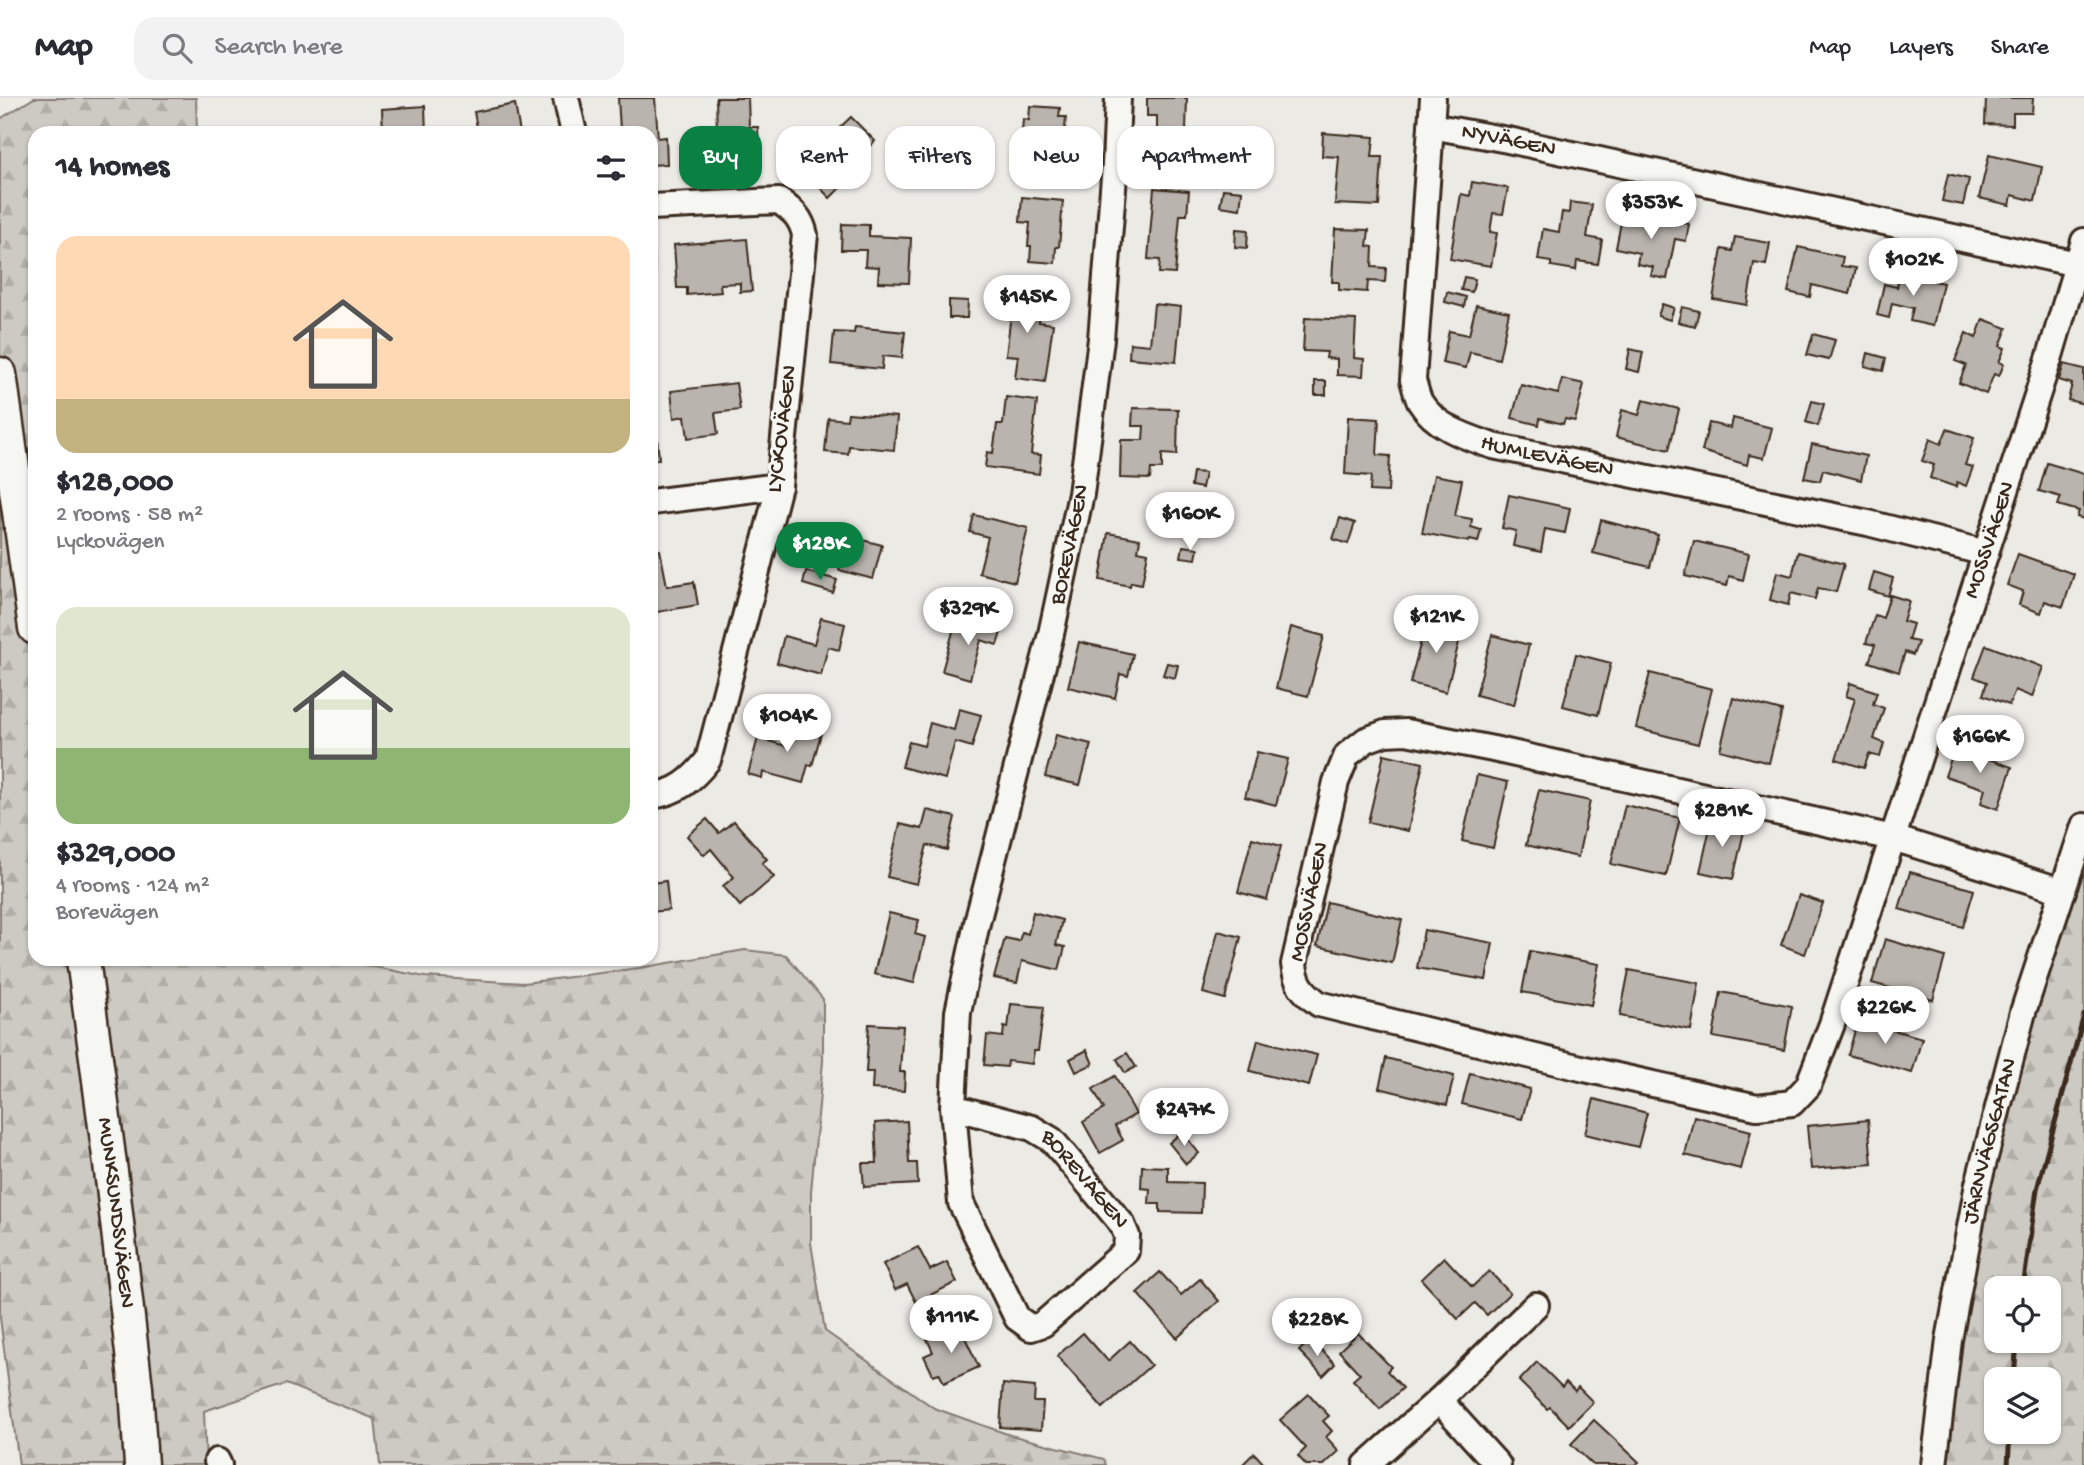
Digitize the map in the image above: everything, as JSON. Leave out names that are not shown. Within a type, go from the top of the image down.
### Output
[{"type":"street","points":[[566,98],[572,126]]},
{"type":"street","name":"BOREVÄGEN","points":[[953,1108],[1023,1125],[1052,1140],[1122,1224],[1127,1236],[1126,1251],[1043,1324],[1031,1328],[1017,1318],[961,1203],[953,1108],[958,1012],[977,923],[1051,634],[1082,495],[1101,339],[1118,98]]},
{"type":"street","name":"HUMLEVÄGEN","points":[[1433,98],[1413,380],[1420,402],[1439,421],[1459,435],[1493,446],[1868,523],[1986,553]]},
{"type":"street","name":"NYVÄGEN","points":[[1431,126],[2080,253]]},
{"type":"street","name":"LYCKOVÄGEN","points":[[658,207],[779,201],[795,212],[805,235],[779,486],[708,760],[692,780],[666,794],[658,795]]},
{"type":"street","name":"MOSSVÄGEN","points":[[2063,891],[1893,838],[1493,749],[1406,732],[1385,733],[1366,740],[1347,755],[1336,782],[1294,964],[1295,979],[1304,992],[1319,1004],[1585,1069],[1757,1107],[1791,1103],[1808,1086],[1832,1024],[1893,838],[1986,553],[2080,253]]},
{"type":"street","points":[[0,374],[28,577]]},
{"type":"street","points":[[658,501],[779,486]]},
{"type":"street","name":"JÄRNVÄGSGATAN","points":[[1934,1465],[1949,1340],[1978,1184],[2023,1012],[2084,826]]},
{"type":"street","name":"MUNKSUNDSVÄGEN","points":[[84,966],[115,1200],[136,1388],[141,1465]]},
{"type":"street","points":[[1366,1465],[1439,1400],[1536,1306]]},
{"type":"street","points":[[1439,1400],[1498,1465]]},
{"type":"green space","points":[[34,98],[196,98],[197,126],[28,126],[28,966],[370,966],[425,977],[524,983],[658,966],[745,950],[786,955],[823,999],[823,1061],[811,1192],[811,1243],[825,1331],[934,1408],[1010,1435],[1104,1459],[1106,1465],[380,1465],[375,1419],[286,1384],[204,1411],[206,1465],[19,1465],[0,1318],[0,119]]},
{"type":"green space","points":[[2084,824],[2084,1465],[1938,1465],[1952,1301]]},
{"type":"building","points":[[618,98],[655,98],[657,126],[620,126]]},
{"type":"building","points":[[716,98],[748,98],[749,126],[717,126]]},
{"type":"building","points":[[1147,98],[1187,98],[1186,126],[1157,126],[1157,116],[1147,116]]},
{"type":"building","points":[[1986,98],[2033,98],[2032,113],[2013,113],[2013,125],[1985,124]]},
{"type":"building","points":[[515,104],[519,126],[477,126],[474,112]]},
{"type":"building","points":[[425,106],[426,126],[383,126],[382,109]]},
{"type":"building","points":[[1030,106],[1060,108],[1059,117],[1066,117],[1065,126],[1022,126],[1023,119],[1029,120]]},
{"type":"building","points":[[851,117],[860,126],[841,126]]},
{"type":"building","points":[[1323,133],[1374,137],[1372,157],[1382,157],[1379,206],[1335,204],[1339,157],[1322,156]]},
{"type":"building","points":[[666,137],[667,164],[658,165],[658,138]]},
{"type":"building","points":[[1989,155],[2042,167],[2035,201],[2012,195],[2010,205],[1979,198]]},
{"type":"building","points":[[1948,174],[1969,179],[1963,205],[1942,201]]},
{"type":"building","points":[[1472,182],[1508,188],[1503,214],[1493,213],[1490,232],[1497,233],[1491,266],[1450,259],[1461,194],[1470,196]]},
{"type":"building","points":[[821,189],[839,189],[830,198]]},
{"type":"building","points":[[1154,189],[1189,191],[1187,215],[1180,215],[1175,274],[1159,273],[1160,260],[1148,259]]},
{"type":"building","points":[[1223,189],[1242,191],[1240,209],[1220,206]]},
{"type":"building","points":[[1022,197],[1063,201],[1055,263],[1030,261],[1030,223],[1020,222]]},
{"type":"building","points":[[1570,202],[1592,205],[1587,237],[1602,240],[1598,264],[1577,261],[1576,270],[1551,266],[1551,262],[1538,260],[1543,229],[1559,232],[1562,212],[1569,213]]},
{"type":"building","points":[[1623,212],[1689,224],[1686,241],[1675,239],[1667,279],[1651,276],[1653,267],[1637,264],[1639,253],[1616,248]]},
{"type":"building","points":[[842,224],[869,225],[869,236],[911,238],[909,283],[878,282],[879,267],[865,266],[866,250],[841,250]]},
{"type":"building","points":[[1236,229],[1248,230],[1247,248],[1235,247]]},
{"type":"building","points":[[1335,229],[1369,230],[1367,246],[1373,247],[1372,267],[1386,268],[1385,282],[1368,281],[1367,292],[1339,290],[1339,282],[1332,282]]},
{"type":"building","points":[[1735,237],[1770,243],[1766,265],[1754,263],[1747,305],[1713,299],[1722,249],[1732,251]]},
{"type":"building","points":[[747,239],[752,291],[740,292],[740,283],[720,284],[721,292],[687,295],[687,288],[677,288],[674,245]]},
{"type":"building","points":[[1798,247],[1843,257],[1841,266],[1856,268],[1850,294],[1812,285],[1810,297],[1788,292]]},
{"type":"building","points":[[1900,273],[1943,283],[1933,326],[1910,321],[1913,308],[1892,303],[1889,318],[1877,315],[1884,284],[1897,287]]},
{"type":"building","points":[[1464,277],[1475,279],[1472,292],[1461,290]]},
{"type":"building","points":[[1000,291],[1043,297],[1039,322],[1053,324],[1045,382],[1015,378],[1018,356],[1006,355],[1011,314],[997,312]]},
{"type":"building","points":[[1447,292],[1466,297],[1464,307],[1445,302]]},
{"type":"building","points":[[949,300],[968,301],[967,318],[949,318]]},
{"type":"building","points":[[1154,304],[1181,307],[1176,362],[1129,358],[1130,343],[1150,345]]},
{"type":"building","points":[[1662,304],[1674,308],[1670,320],[1658,316]]},
{"type":"building","points":[[1476,305],[1509,312],[1499,359],[1470,352],[1466,368],[1442,363],[1449,331],[1469,335]]},
{"type":"building","points":[[1682,307],[1699,311],[1695,326],[1678,322]]},
{"type":"building","points":[[1305,318],[1356,320],[1354,358],[1364,359],[1363,376],[1337,375],[1337,359],[1326,358],[1327,352],[1303,351]]},
{"type":"building","points":[[1983,319],[2007,328],[2000,346],[2005,348],[1999,362],[2004,364],[1999,376],[1994,374],[1986,394],[1959,383],[1966,365],[1955,361],[1966,333],[1976,338]]},
{"type":"building","points":[[855,327],[905,332],[902,358],[883,356],[882,369],[831,364],[834,332],[854,333]]},
{"type":"building","points":[[1813,334],[1835,340],[1829,360],[1807,355]]},
{"type":"building","points":[[1630,349],[1643,352],[1639,372],[1626,369]]},
{"type":"building","points":[[1868,353],[1886,358],[1883,371],[1865,366]]},
{"type":"building","points":[[2064,364],[2084,369],[2084,404],[2068,400],[2072,384],[2059,380]]},
{"type":"building","points":[[1562,379],[1584,384],[1575,421],[1565,419],[1563,424],[1540,418],[1539,425],[1512,418],[1521,385],[1558,394]]},
{"type":"building","points":[[1315,381],[1326,381],[1326,395],[1315,395]]},
{"type":"building","points":[[736,383],[740,410],[715,413],[718,434],[688,438],[685,416],[674,418],[671,391]]},
{"type":"building","points":[[1006,397],[1037,401],[1031,454],[1041,455],[1039,474],[985,467],[987,452],[993,453],[997,424],[1003,424]]},
{"type":"building","points":[[1643,400],[1679,409],[1669,450],[1616,437],[1622,410],[1639,415]]},
{"type":"building","points":[[1812,401],[1824,404],[1818,426],[1806,422]]},
{"type":"building","points":[[1133,408],[1178,409],[1177,455],[1162,454],[1162,469],[1151,469],[1150,479],[1120,478],[1121,440],[1143,440],[1144,426],[1132,426]]},
{"type":"building","points":[[848,413],[897,417],[894,450],[849,446],[848,454],[825,452],[828,418],[847,420]]},
{"type":"building","points":[[1348,417],[1379,419],[1377,455],[1390,456],[1388,492],[1370,491],[1371,476],[1345,474]]},
{"type":"building","points":[[1733,418],[1772,428],[1764,458],[1749,455],[1747,465],[1702,451],[1709,423],[1731,428]]},
{"type":"building","points":[[1947,429],[1974,438],[1965,465],[1973,467],[1966,486],[1957,482],[1956,487],[1930,478],[1934,465],[1922,461],[1930,439],[1941,444]]},
{"type":"building","points":[[1812,444],[1866,456],[1861,480],[1823,470],[1820,481],[1804,478]]},
{"type":"building","points":[[2047,463],[2084,474],[2084,519],[2077,517],[2079,511],[2058,505],[2061,497],[2039,491]]},
{"type":"building","points":[[1193,472],[1205,473],[1202,488],[1191,486]]},
{"type":"building","points":[[1434,475],[1462,480],[1455,516],[1472,519],[1471,527],[1481,530],[1478,542],[1422,533]]},
{"type":"building","points":[[1509,495],[1570,508],[1565,533],[1545,529],[1541,552],[1513,546],[1516,531],[1502,528]]},
{"type":"building","points":[[974,515],[1028,528],[1015,582],[979,573],[988,537],[970,532]]},
{"type":"building","points":[[1340,518],[1355,523],[1348,544],[1333,539]]},
{"type":"building","points":[[1601,520],[1658,535],[1650,567],[1593,553]]},
{"type":"building","points":[[1108,533],[1140,539],[1138,551],[1148,553],[1142,584],[1131,582],[1130,586],[1100,580]]},
{"type":"building","points":[[847,536],[882,545],[873,579],[839,570]]},
{"type":"building","points":[[1694,541],[1749,554],[1743,580],[1729,576],[1727,586],[1685,576]]},
{"type":"building","points":[[1183,546],[1198,548],[1196,559],[1181,557]]},
{"type":"building","points":[[658,550],[667,586],[694,582],[698,605],[658,612]]},
{"type":"building","points":[[1798,552],[1844,564],[1836,592],[1818,588],[1815,599],[1791,593],[1788,605],[1770,600],[1777,572],[1792,576]]},
{"type":"building","points":[[2018,554],[2074,574],[2063,607],[2045,601],[2041,613],[2019,605],[2023,591],[2007,585]]},
{"type":"building","points":[[806,571],[837,580],[833,593],[803,584]]},
{"type":"building","points":[[1874,572],[1893,578],[1888,596],[1869,590]]},
{"type":"building","points":[[1890,595],[1909,601],[1903,621],[1913,624],[1908,640],[1918,642],[1913,655],[1905,652],[1899,672],[1869,662],[1875,645],[1866,643],[1875,615],[1883,618]]},
{"type":"building","points":[[821,618],[845,624],[839,650],[828,647],[821,675],[777,663],[784,636],[814,644]]},
{"type":"building","points":[[1427,618],[1463,627],[1446,692],[1410,683]]},
{"type":"building","points":[[956,621],[981,628],[984,621],[1003,626],[997,645],[981,640],[970,679],[942,671]]},
{"type":"building","points":[[1291,627],[1324,636],[1308,696],[1276,688]]},
{"type":"building","points":[[1492,635],[1529,645],[1514,705],[1476,695]]},
{"type":"building","points":[[1079,642],[1133,654],[1128,676],[1120,674],[1115,698],[1068,687]]},
{"type":"building","points":[[1986,645],[2043,667],[2032,697],[2015,690],[2009,705],[1983,695],[1987,682],[1974,677]]},
{"type":"building","points":[[1576,654],[1611,663],[1598,715],[1563,706]]},
{"type":"building","points":[[1167,663],[1178,665],[1175,678],[1163,675]]},
{"type":"building","points":[[1650,673],[1712,689],[1698,744],[1636,728]]},
{"type":"building","points":[[1850,683],[1877,692],[1873,704],[1884,708],[1874,739],[1884,743],[1880,757],[1869,754],[1864,768],[1836,759],[1855,699],[1846,696]]},
{"type":"building","points":[[1733,698],[1782,711],[1769,763],[1720,750]]},
{"type":"building","points":[[959,709],[981,715],[972,747],[955,742],[945,779],[902,767],[909,742],[924,746],[930,723],[954,730]]},
{"type":"building","points":[[792,722],[822,730],[812,766],[808,765],[803,783],[763,772],[762,778],[748,774],[758,738],[786,746]]},
{"type":"building","points":[[1056,735],[1091,744],[1080,785],[1045,777]]},
{"type":"building","points":[[1955,747],[2012,767],[1998,809],[1981,803],[1985,789],[1945,776]]},
{"type":"building","points":[[1257,752],[1288,759],[1276,805],[1245,797]]},
{"type":"building","points":[[1384,754],[1423,763],[1408,831],[1368,822]]},
{"type":"building","points":[[1477,775],[1508,782],[1493,848],[1462,841]]},
{"type":"building","points":[[1539,790],[1590,801],[1578,857],[1526,845]]},
{"type":"building","points":[[1625,805],[1680,818],[1666,876],[1611,864]]},
{"type":"building","points":[[927,810],[955,817],[947,850],[927,845],[917,884],[887,877],[900,824],[922,829]]},
{"type":"building","points":[[707,819],[719,833],[734,821],[767,859],[762,863],[774,877],[740,906],[723,886],[734,877],[711,849],[704,855],[687,836]]},
{"type":"building","points":[[1712,819],[1745,827],[1733,879],[1700,872]]},
{"type":"building","points":[[1252,838],[1281,846],[1267,900],[1238,892]]},
{"type":"building","points":[[1910,872],[1974,890],[1963,927],[1899,909]]},
{"type":"building","points":[[666,881],[669,910],[658,911],[658,882]]},
{"type":"building","points":[[1799,895],[1823,903],[1805,954],[1781,945]]},
{"type":"building","points":[[1327,902],[1402,920],[1392,963],[1317,946]]},
{"type":"building","points":[[1033,912],[1062,920],[1056,945],[1065,947],[1059,970],[1022,961],[1017,983],[994,978],[1005,938],[1019,941],[1022,932],[1028,934]]},
{"type":"building","points":[[889,913],[919,920],[915,934],[925,937],[914,983],[874,974]]},
{"type":"building","points":[[1424,930],[1493,943],[1486,980],[1417,968]]},
{"type":"building","points":[[1218,931],[1241,937],[1225,999],[1203,993]]},
{"type":"building","points":[[1885,939],[1945,957],[1933,1000],[1872,983]]},
{"type":"building","points":[[1530,951],[1599,964],[1591,1005],[1522,992]]},
{"type":"building","points":[[1629,970],[1699,983],[1691,1030],[1620,1016]]},
{"type":"building","points":[[1721,992],[1792,1006],[1784,1050],[1713,1037]]},
{"type":"building","points":[[1011,1004],[1044,1007],[1038,1051],[1034,1051],[1032,1064],[1008,1061],[1007,1067],[984,1065],[987,1035],[1003,1037],[1004,1027],[1008,1028]]},
{"type":"building","points":[[1858,1020],[1922,1038],[1912,1073],[1848,1055]]},
{"type":"building","points":[[869,1024],[903,1026],[900,1072],[905,1072],[904,1091],[872,1089],[873,1072],[866,1072]]},
{"type":"building","points":[[1258,1040],[1317,1055],[1309,1086],[1250,1071]]},
{"type":"building","points":[[1087,1050],[1093,1064],[1076,1072],[1070,1059]]},
{"type":"building","points":[[1127,1053],[1136,1067],[1125,1073],[1117,1059]]},
{"type":"building","points":[[1386,1058],[1454,1076],[1447,1105],[1379,1088]]},
{"type":"building","points":[[1470,1073],[1530,1089],[1522,1119],[1462,1104]]},
{"type":"building","points":[[1115,1076],[1136,1114],[1115,1126],[1123,1140],[1100,1153],[1083,1122],[1104,1109],[1093,1089]]},
{"type":"building","points":[[1594,1099],[1647,1113],[1638,1147],[1585,1134]]},
{"type":"building","points":[[1694,1116],[1751,1131],[1741,1169],[1685,1155]]},
{"type":"building","points":[[1868,1120],[1872,1164],[1811,1169],[1807,1126]]},
{"type":"building","points":[[907,1121],[909,1163],[917,1163],[918,1184],[864,1187],[862,1163],[877,1163],[875,1123]]},
{"type":"building","points":[[1182,1132],[1199,1153],[1186,1164],[1169,1143]]},
{"type":"building","points":[[1142,1166],[1168,1167],[1168,1182],[1202,1183],[1201,1213],[1160,1212],[1160,1204],[1149,1204],[1150,1189],[1141,1188]]},
{"type":"building","points":[[918,1247],[930,1270],[947,1262],[957,1282],[916,1302],[907,1284],[895,1290],[883,1264]]},
{"type":"building","points":[[1444,1257],[1472,1287],[1489,1271],[1510,1293],[1487,1315],[1475,1303],[1458,1319],[1421,1279]]},
{"type":"building","points":[[1160,1272],[1181,1295],[1200,1279],[1219,1301],[1177,1338],[1137,1293]]},
{"type":"building","points":[[959,1325],[979,1367],[944,1383],[939,1373],[933,1375],[924,1356],[933,1352],[927,1339]]},
{"type":"building","points":[[1083,1333],[1108,1361],[1130,1341],[1151,1365],[1103,1408],[1057,1356]]},
{"type":"building","points":[[1358,1333],[1391,1367],[1387,1371],[1403,1388],[1380,1409],[1353,1380],[1360,1374],[1339,1351]]},
{"type":"building","points":[[1311,1339],[1335,1364],[1323,1376],[1299,1351]]},
{"type":"building","points":[[1537,1362],[1562,1387],[1566,1382],[1575,1391],[1578,1387],[1593,1402],[1569,1426],[1519,1381]]},
{"type":"building","points":[[1003,1384],[1035,1387],[1034,1402],[1043,1402],[1041,1430],[1000,1427]]},
{"type":"building","points":[[1309,1394],[1329,1416],[1323,1421],[1332,1431],[1326,1437],[1339,1451],[1324,1465],[1306,1465],[1298,1456],[1306,1448],[1280,1420]]},
{"type":"building","points":[[1594,1420],[1639,1462],[1635,1465],[1593,1465],[1571,1444]]},
{"type":"building","points":[[1254,1453],[1265,1465],[1242,1465]]},
{"type":"railway","points":[[2025,1276],[2037,1189],[2084,1015]]},
{"type":"railway","points":[[2015,1367],[2016,1353]]},
{"type":"railway","points":[[2008,1465],[2009,1444]]}]
